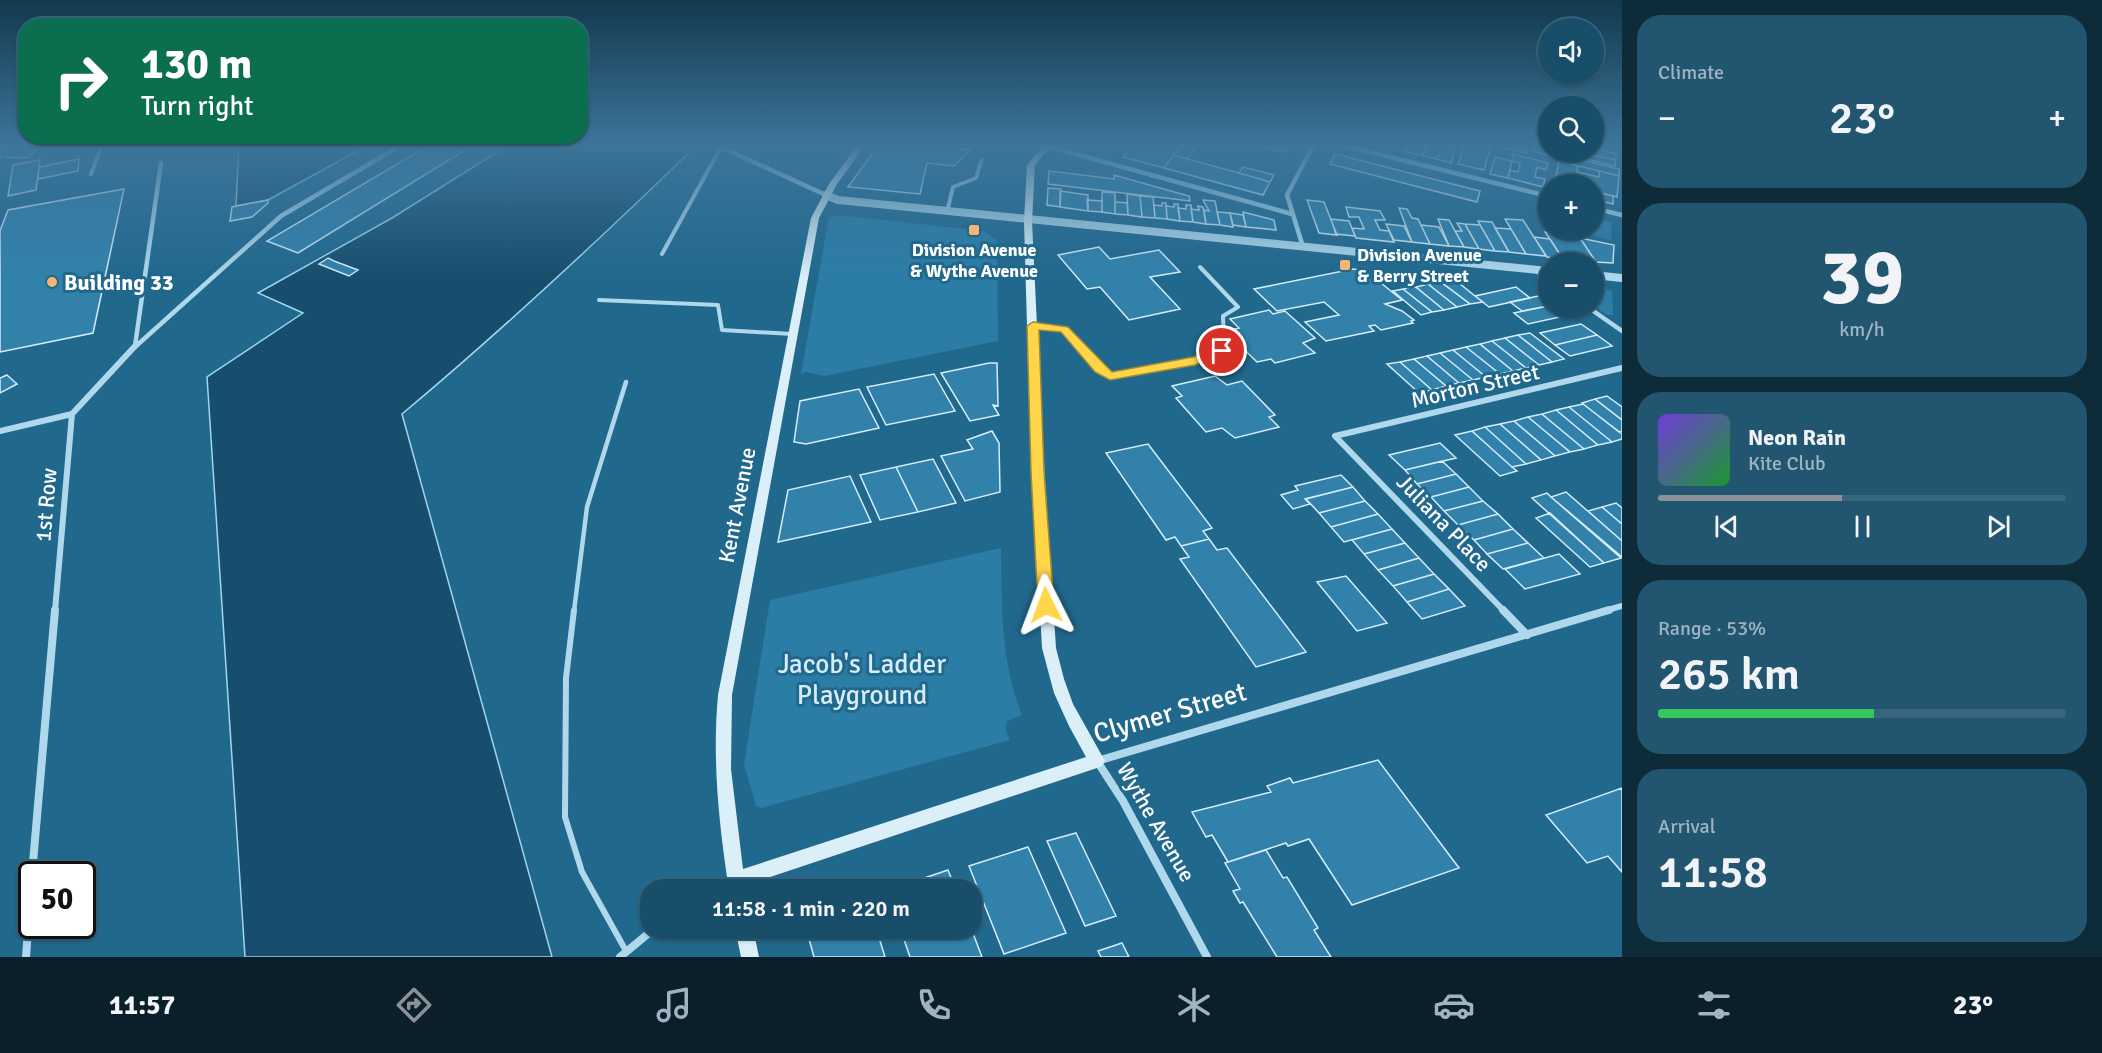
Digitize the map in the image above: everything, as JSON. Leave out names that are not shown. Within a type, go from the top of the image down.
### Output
[{"type":"main road","name":"Kent Avenue","points":[[736,879],[723,787],[721,742],[724,703],[815,218],[830,189]]},
{"type":"main road","name":"Wythe Avenue","points":[[1029,189],[1028,220],[1040,512],[1049,648],[1053,673],[1069,716],[1097,761]]},
{"type":"main road","name":"Clymer Street","points":[[754,879],[1097,761]]},
{"type":"main road","points":[[746,939],[750,957]]},
{"type":"street","points":[[135,346],[156,189]]},
{"type":"street","points":[[0,431],[72,414],[135,346],[281,216],[327,189]]},
{"type":"street","points":[[812,189],[838,200],[1538,270]]},
{"type":"street","points":[[1205,189],[1292,213]]},
{"type":"street","points":[[1290,189],[1287,195],[1303,247]]},
{"type":"street","points":[[1518,189],[1538,194]]},
{"type":"street","points":[[1604,211],[1622,215]]},
{"type":"street","points":[[1533,269],[1538,272]]},
{"type":"street","points":[[1604,276],[1622,278]]},
{"type":"street","points":[[1603,318],[1622,331]]},
{"type":"street","name":"Morton Street","points":[[1335,436],[1622,368]]},
{"type":"street","name":"1st Row","points":[[33,861],[72,414]]},
{"type":"street","name":"Juliana Place","points":[[1335,436],[1527,634]]},
{"type":"street","name":"Clymer Street","points":[[1097,761],[1622,606]]},
{"type":"street","name":"Wythe Avenue","points":[[1097,761],[1123,801],[1207,957]]},
{"type":"street","name":"1st Row","points":[[26,957],[27,939]]},
{"type":"street","points":[[623,954],[641,939]]},
{"type":"lane","points":[[662,254],[698,189]]},
{"type":"lane","points":[[947,212],[953,189]]},
{"type":"lane","points":[[1033,326],[1064,329],[1100,369],[1110,376],[1195,361],[1222,351],[1225,345],[1223,316],[1238,307],[1200,267]]},
{"type":"lane","points":[[599,300],[718,304],[722,330],[792,333]]},
{"type":"lane","points":[[623,954],[582,872],[565,817],[566,678],[587,507],[626,382]]},
{"type":"green space","points":[[838,215],[984,231],[997,240],[998,341],[824,376],[806,372],[801,374],[828,222],[829,218]]},
{"type":"green space","points":[[1604,220],[1612,222],[1611,240],[1604,238]]},
{"type":"green space","points":[[1604,289],[1612,291],[1613,315],[1604,313]]},
{"type":"green space","name":"Jacob's Ladder Playground","points":[[1001,548],[1002,612],[1006,653],[1022,715],[1007,721],[1006,731],[1010,740],[761,808],[756,806],[744,764],[770,600]]},
{"type":"shaded area","points":[[237,189],[289,189],[268,200],[236,206]]},
{"type":"shaded area","points":[[439,189],[651,189],[553,282],[402,414],[552,957],[245,957],[207,377],[303,313],[258,293],[392,218]]},
{"type":"building","points":[[9,189],[36,189],[36,190],[8,196]]},
{"type":"building","name":"Building 33","points":[[124,189],[93,333],[0,352],[0,231],[8,210]]},
{"type":"building","points":[[355,189],[402,189],[298,253],[267,241]]},
{"type":"building","points":[[865,189],[921,189],[920,194]]},
{"type":"building","points":[[1048,189],[1061,189],[1060,207],[1047,205]]},
{"type":"building","points":[[1087,189],[1163,189],[1189,196],[1190,201]]},
{"type":"building","points":[[1240,189],[1266,189],[1263,195]]},
{"type":"building","points":[[1425,189],[1471,189],[1480,191],[1477,202]]},
{"type":"building","points":[[1604,189],[1618,189],[1617,197],[1604,194]]},
{"type":"building","points":[[1060,191],[1088,195],[1088,211],[1060,207]]},
{"type":"building","points":[[1102,192],[1115,193],[1115,214],[1102,212]]},
{"type":"building","points":[[1127,194],[1140,196],[1142,217],[1128,215]]},
{"type":"building","points":[[1604,194],[1613,196],[1613,204],[1604,202]]},
{"type":"building","points":[[1140,196],[1153,197],[1155,218],[1142,217]]},
{"type":"building","points":[[268,200],[268,203],[252,217],[230,221],[232,207]]},
{"type":"building","points":[[1087,200],[1102,201],[1102,212],[1088,211]]},
{"type":"building","points":[[1203,200],[1215,201],[1220,225],[1206,224],[1204,210],[1209,211]]},
{"type":"building","points":[[1307,200],[1324,202],[1337,235],[1319,233]]},
{"type":"building","points":[[1115,202],[1127,203],[1128,215],[1115,214]]},
{"type":"building","points":[[1162,203],[1166,203],[1167,219],[1155,218],[1154,205],[1162,206]]},
{"type":"building","points":[[1174,204],[1178,204],[1180,221],[1167,219],[1166,206],[1174,207]]},
{"type":"building","points":[[1186,205],[1191,205],[1193,222],[1180,221],[1178,208],[1186,209]]},
{"type":"building","points":[[1198,206],[1203,207],[1206,224],[1193,222],[1191,209],[1199,210]]},
{"type":"building","points":[[1346,207],[1380,211],[1385,220],[1375,220],[1380,230],[1389,231],[1394,242],[1356,238],[1352,228],[1364,229],[1359,217],[1349,217]]},
{"type":"building","points":[[1399,208],[1407,209],[1412,218],[1418,219],[1430,244],[1412,242]]},
{"type":"building","points":[[1217,212],[1230,213],[1233,227],[1220,225]]},
{"type":"building","points":[[1243,212],[1274,220],[1276,230],[1246,227]]},
{"type":"building","points":[[1230,213],[1243,215],[1246,227],[1233,225]]},
{"type":"building","points":[[1331,219],[1349,221],[1355,236],[1336,234]]},
{"type":"building","points":[[1438,219],[1449,220],[1464,247],[1449,246]]},
{"type":"building","points":[[1505,219],[1523,220],[1543,252],[1538,252],[1538,255],[1526,254]]},
{"type":"building","points":[[1478,221],[1492,222],[1509,252],[1495,251]]},
{"type":"building","points":[[1457,223],[1465,224],[1479,249],[1464,247],[1455,231],[1462,231]]},
{"type":"building","points":[[1386,224],[1404,226],[1412,242],[1394,240]]},
{"type":"building","points":[[1465,224],[1480,225],[1495,251],[1479,249]]},
{"type":"building","points":[[1421,225],[1439,227],[1449,246],[1430,244]]},
{"type":"building","points":[[1495,228],[1511,229],[1526,254],[1509,252]]},
{"type":"building","points":[[1534,237],[1538,238],[1538,240],[1551,240],[1558,252],[1544,252]]},
{"type":"building","points":[[1550,240],[1581,240],[1589,252],[1558,252]]},
{"type":"building","points":[[1581,240],[1614,245],[1613,263],[1604,262],[1604,252],[1589,252]]},
{"type":"building","points":[[1099,247],[1110,259],[1159,250],[1180,272],[1150,277],[1180,309],[1129,320],[1100,287],[1087,289],[1058,255]]},
{"type":"building","points":[[328,258],[358,270],[349,276],[319,264]]},
{"type":"building","points":[[1353,269],[1366,271],[1402,300],[1385,304],[1402,311],[1414,320],[1411,321],[1413,323],[1381,330],[1375,325],[1369,326],[1374,331],[1326,341],[1305,322],[1339,315],[1324,302],[1277,311],[1254,289]]},
{"type":"building","points":[[1454,279],[1483,302],[1470,304],[1441,282]]},
{"type":"building","points":[[1441,282],[1470,304],[1457,307],[1428,284]]},
{"type":"building","points":[[1428,284],[1457,307],[1444,310],[1416,287]]},
{"type":"building","points":[[1416,287],[1444,310],[1432,312],[1403,289]]},
{"type":"building","points":[[1516,287],[1530,298],[1489,307],[1475,296]]},
{"type":"building","points":[[1403,289],[1432,312],[1421,315],[1393,291]]},
{"type":"building","points":[[1538,296],[1538,308],[1522,311],[1510,302]]},
{"type":"building","points":[[1538,308],[1538,318],[1555,318],[1528,324],[1514,313]]},
{"type":"building","points":[[1269,310],[1273,314],[1285,311],[1315,338],[1303,343],[1315,353],[1275,363],[1271,359],[1257,362],[1228,334],[1237,332],[1235,329],[1239,328],[1230,319]]},
{"type":"building","points":[[1581,324],[1597,335],[1555,345],[1540,333]]},
{"type":"building","points":[[1530,333],[1564,359],[1552,362],[1518,335]]},
{"type":"building","points":[[1518,335],[1552,362],[1539,365],[1505,338]]},
{"type":"building","points":[[1597,335],[1612,346],[1570,356],[1555,345]]},
{"type":"building","points":[[1505,338],[1539,365],[1526,368],[1492,341]]},
{"type":"building","points":[[1492,341],[1526,368],[1513,371],[1480,344]]},
{"type":"building","points":[[1480,344],[1513,371],[1500,374],[1466,347]]},
{"type":"building","points":[[1466,347],[1500,374],[1486,377],[1453,350]]},
{"type":"building","points":[[1453,350],[1486,377],[1473,380],[1440,353]]},
{"type":"building","points":[[1440,353],[1473,380],[1459,383],[1427,356]]},
{"type":"building","points":[[1427,356],[1459,383],[1446,386],[1414,359]]},
{"type":"building","points":[[1414,359],[1446,386],[1432,390],[1400,362]]},
{"type":"building","points":[[1400,362],[1432,390],[1419,393],[1387,364]]},
{"type":"building","points":[[997,363],[998,406],[993,405],[999,415],[970,421],[941,373]]},
{"type":"building","points":[[934,374],[955,411],[886,425],[867,387]]},
{"type":"building","points":[[7,375],[17,384],[0,393],[0,378]]},
{"type":"building","points":[[1215,376],[1227,385],[1242,381],[1275,415],[1269,417],[1279,427],[1235,438],[1222,428],[1206,432],[1176,398],[1182,396],[1172,386]]},
{"type":"building","points":[[859,389],[879,428],[806,444],[794,442],[800,401]]},
{"type":"building","points":[[1607,396],[1622,407],[1622,420],[1595,399]]},
{"type":"building","points":[[1595,399],[1622,420],[1622,431],[1619,432],[1582,403]]},
{"type":"building","points":[[1583,404],[1622,434],[1622,439],[1612,442],[1569,407]]},
{"type":"building","points":[[1569,407],[1612,442],[1598,445],[1556,410]]},
{"type":"building","points":[[1556,410],[1598,445],[1584,449],[1542,414]]},
{"type":"building","points":[[1542,414],[1584,449],[1570,452],[1528,417]]},
{"type":"building","points":[[1528,417],[1570,452],[1555,456],[1514,421]]},
{"type":"building","points":[[1514,421],[1555,456],[1541,460],[1500,424]]},
{"type":"building","points":[[1500,424],[1541,460],[1526,464],[1485,427]]},
{"type":"building","points":[[1485,427],[1526,464],[1512,467],[1472,431]]},
{"type":"building","points":[[992,431],[999,443],[1000,492],[965,501],[941,456],[973,449],[967,440]]},
{"type":"building","points":[[1472,431],[1517,471],[1500,476],[1455,435]]},
{"type":"building","points":[[1440,443],[1456,458],[1405,470],[1389,455]]},
{"type":"building","points":[[1148,444],[1212,528],[1203,531],[1209,539],[1181,546],[1175,537],[1166,540],[1106,453]]},
{"type":"building","points":[[933,459],[956,503],[918,512],[896,467]]},
{"type":"building","points":[[1442,461],[1456,474],[1417,484],[1405,470]]},
{"type":"building","points":[[896,467],[918,512],[880,520],[860,475]]},
{"type":"building","points":[[1456,474],[1469,487],[1431,497],[1417,484]]},
{"type":"building","points":[[1341,475],[1353,487],[1305,499],[1310,504],[1293,509],[1281,495],[1298,490],[1295,486]]},
{"type":"building","points":[[850,476],[871,522],[778,542],[788,490]]},
{"type":"building","points":[[1353,487],[1365,501],[1319,513],[1306,499]]},
{"type":"building","points":[[1469,487],[1483,501],[1444,511],[1431,497]]},
{"type":"building","points":[[1566,492],[1622,541],[1622,557],[1551,497]]},
{"type":"building","points":[[1547,493],[1621,558],[1604,563],[1532,498]]},
{"type":"building","points":[[1365,501],[1378,514],[1331,527],[1319,513]]},
{"type":"building","points":[[1483,501],[1498,514],[1458,525],[1444,511]]},
{"type":"building","points":[[1616,503],[1622,508],[1622,524],[1602,507]]},
{"type":"building","points":[[1602,507],[1622,524],[1622,541],[1588,511]]},
{"type":"building","points":[[1550,513],[1604,563],[1590,567],[1536,518]]},
{"type":"building","points":[[1378,514],[1392,529],[1344,542],[1331,527]]},
{"type":"building","points":[[1498,514],[1513,529],[1474,540],[1458,525]]},
{"type":"building","points":[[1392,529],[1405,543],[1364,554],[1352,540]]},
{"type":"building","points":[[1513,529],[1528,543],[1487,554],[1474,540]]},
{"type":"building","points":[[1209,539],[1217,550],[1227,548],[1306,652],[1256,667],[1180,559],[1189,557],[1181,546]]},
{"type":"building","points":[[1405,543],[1419,558],[1378,570],[1364,554]]},
{"type":"building","points":[[1528,543],[1544,558],[1503,569],[1487,554]]},
{"type":"building","points":[[1559,554],[1580,574],[1525,589],[1505,569]]},
{"type":"building","points":[[1419,558],[1434,574],[1393,586],[1378,570]]},
{"type":"building","points":[[1434,574],[1449,589],[1407,602],[1393,586]]},
{"type":"building","points":[[1346,576],[1387,623],[1357,631],[1317,582]]},
{"type":"building","points":[[1449,589],[1465,606],[1422,619],[1407,602]]},
{"type":"building","points":[[1378,760],[1459,868],[1352,905],[1309,839],[1288,846],[1286,843],[1228,862],[1212,835],[1206,837],[1192,812],[1271,792],[1267,786],[1290,778],[1293,783]]},
{"type":"building","points":[[1622,788],[1622,872],[1608,856],[1587,863],[1546,815]]},
{"type":"building","points":[[1076,833],[1116,916],[1085,926],[1047,841]]},
{"type":"building","points":[[1028,847],[1066,933],[1004,954],[982,899],[982,879],[974,879],[969,866]]},
{"type":"building","points":[[1266,850],[1283,878],[1287,877],[1318,928],[1314,930],[1331,957],[1277,957],[1243,902],[1240,903],[1233,891],[1240,889],[1225,863]]},
{"type":"building","points":[[948,870],[952,879],[921,879]]},
{"type":"building","points":[[809,939],[879,939],[885,957],[814,957]]},
{"type":"building","points":[[904,939],[975,939],[982,957],[910,957]]},
{"type":"building","points":[[1122,943],[1129,957],[1101,957],[1098,951]]},
{"type":"place","name":"Division Avenue & Wythe Avenue","points":[[974,230]]},
{"type":"place","name":"Division Avenue & Berry Street","points":[[1345,265]]},
{"type":"place","name":"Building 33","points":[[52,282]]},
{"type":"route","points":[[1046,605],[1035,419],[1033,326],[1064,329],[1100,369],[1110,376],[1195,361],[1222,351]]}]
